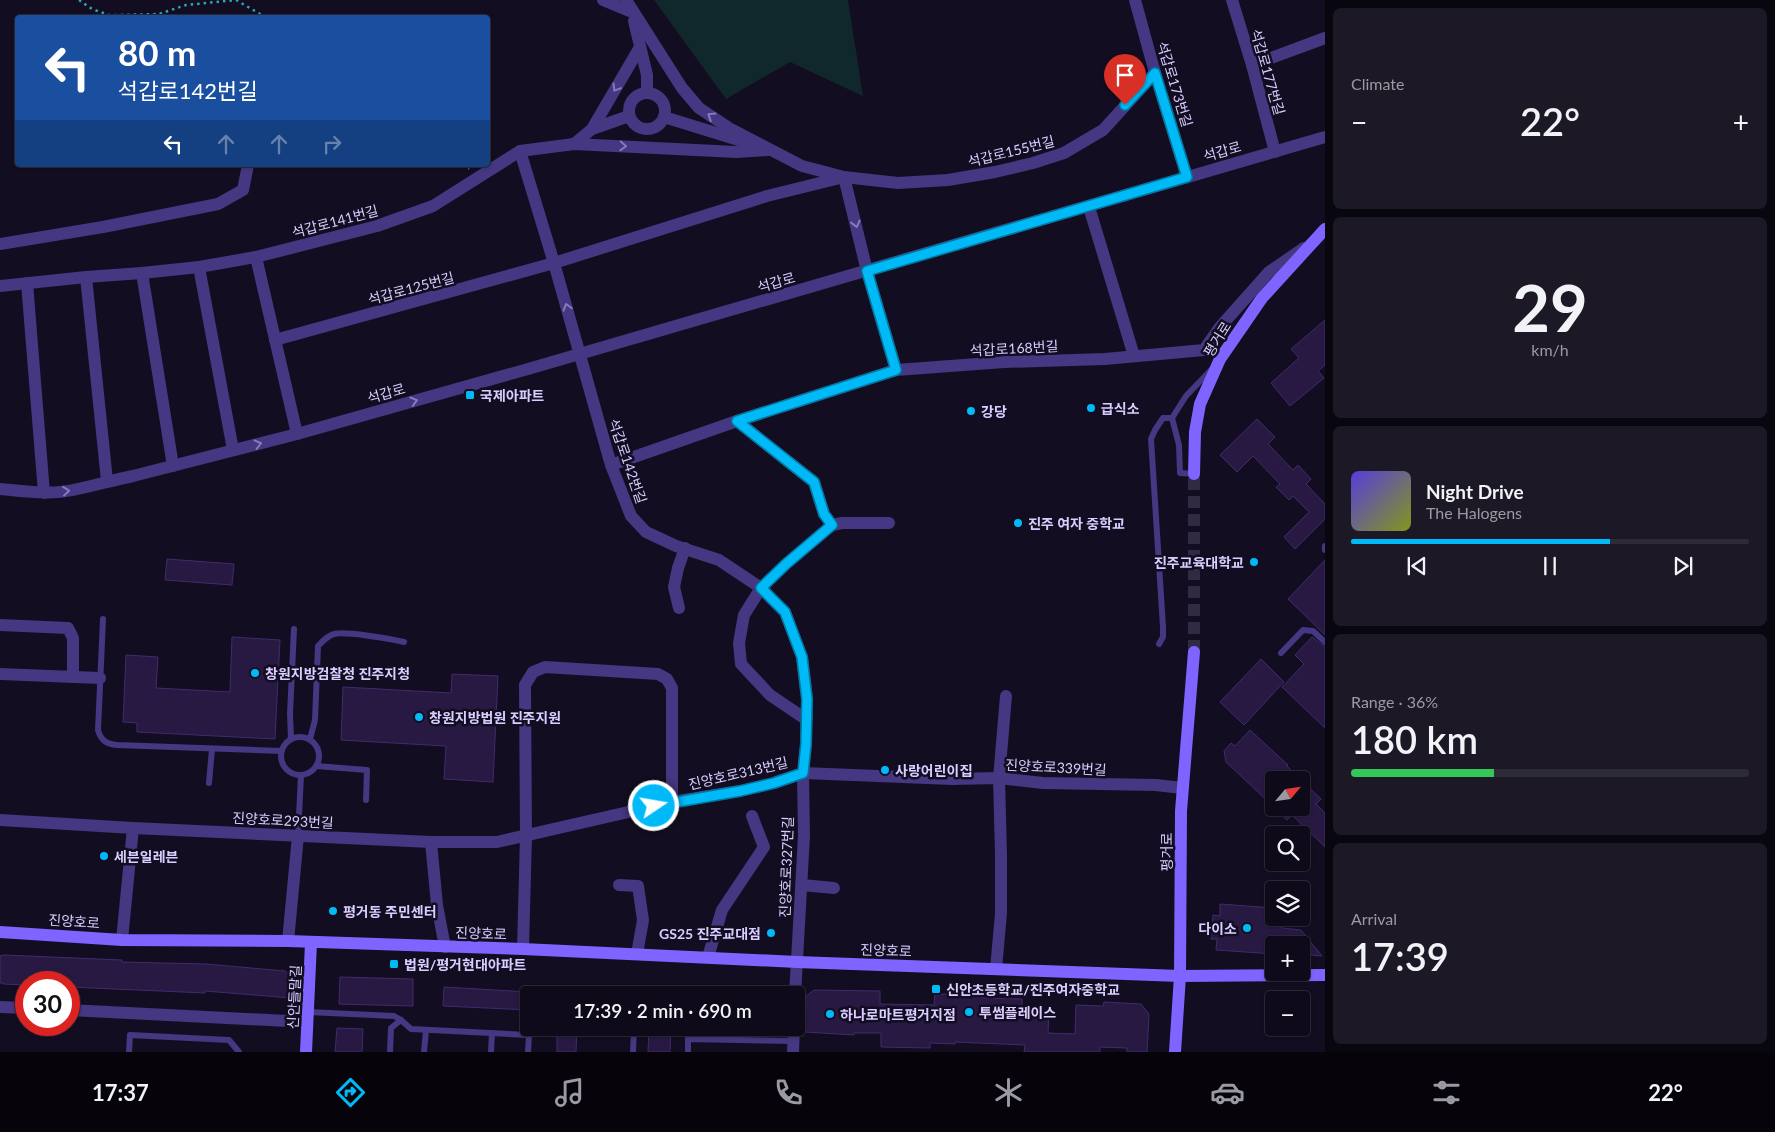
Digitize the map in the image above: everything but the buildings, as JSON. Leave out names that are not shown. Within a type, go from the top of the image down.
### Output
[{"type":"street","points":[[603,0],[629,6],[647,74],[647,92]]},
{"type":"street","name":"석갑로173번길","points":[[1135,0],[1187,177]]},
{"type":"street","name":"석갑로177번길","points":[[1232,0],[1252,65],[1275,152]]},
{"type":"street","name":"석갑로155번길","points":[[629,6],[682,88],[699,108],[768,150],[802,166],[844,178],[898,183],[948,180],[1033,164],[1064,153],[1103,130],[1155,73]]},
{"type":"street","points":[[1252,65],[1325,38]]},
{"type":"street","points":[[574,144],[592,129],[640,47]]},
{"type":"street","points":[[647,92],[657,95],[665,107],[664,117],[657,126],[646,129],[636,126],[630,116],[630,105],[632,100],[647,92]]},
{"type":"street","points":[[592,129],[630,116]]},
{"type":"street","points":[[664,117],[768,150]]},
{"type":"street","name":"석갑로","points":[[0,490],[44,493],[73,490],[297,434],[1089,207],[1325,136]]},
{"type":"street","name":"석갑로155번길","points":[[574,144],[736,152],[768,150]]},
{"type":"street","name":"석갑로141번길","points":[[0,286],[86,276],[199,267],[256,257],[377,226],[433,206],[520,151],[574,144]]},
{"type":"street","points":[[520,151],[580,353]]},
{"type":"street","points":[[0,244],[103,227],[218,204],[243,190],[248,167]]},
{"type":"street","points":[[844,178],[867,271],[896,370]]},
{"type":"street","name":"석갑로155번길","points":[[554,264],[766,196],[844,178]]},
{"type":"street","points":[[1089,207],[1134,356]]},
{"type":"street","name":"평거로","points":[[1194,474],[1195,432],[1200,404],[1220,359],[1262,298],[1325,229]]},
{"type":"street","name":"평거로","points":[[1204,350],[1220,328],[1269,272],[1313,242]]},
{"type":"street","points":[[256,257],[297,434]]},
{"type":"street","name":"석갑로125번길","points":[[275,340],[554,264]]},
{"type":"street","points":[[199,267],[233,450]]},
{"type":"street","points":[[142,273],[173,466]]},
{"type":"street","points":[[86,276],[107,481]]},
{"type":"street","points":[[28,284],[44,493]]},
{"type":"street","name":"석갑로168번길","points":[[611,465],[737,421],[896,370],[1004,362],[1105,359],[1204,350]]},
{"type":"street","name":"석갑로142번길","points":[[580,353],[611,465],[631,516],[646,532],[719,560],[761,588],[785,612],[802,657],[807,699],[803,773]]},
{"type":"street","points":[[737,421],[814,482],[824,514],[832,525]]},
{"type":"street","points":[[807,720],[770,695],[741,664],[739,643],[744,615],[761,588],[832,525],[842,523],[889,523]]},
{"type":"street","points":[[679,608],[674,587],[685,548]]},
{"type":"street","points":[[0,626],[68,628],[73,638],[73,677]]},
{"type":"street","name":"평거로","points":[[1175,1052],[1180,976],[1182,788],[1194,652]]},
{"type":"street","points":[[523,949],[526,836],[525,685],[533,672],[545,667],[658,674],[668,679],[672,688],[672,802]]},
{"type":"street","points":[[0,674],[100,678]]},
{"type":"street","points":[[803,773],[952,779],[999,778],[1006,696]]},
{"type":"street","name":"진양호로313번길","points":[[432,842],[497,842],[672,802],[740,791],[774,783],[803,773]]},
{"type":"street","name":"진양호로327번길","points":[[795,986],[804,836],[803,773]]},
{"type":"street","name":"진양호로339번길","points":[[996,970],[1001,913],[1002,855],[999,778],[1043,782],[1156,785],[1182,788]]},
{"type":"street","points":[[708,957],[722,910],[764,847],[752,816]]},
{"type":"street","name":"진양호로293번길","points":[[0,820],[432,842]]},
{"type":"street","points":[[122,940],[133,828]]},
{"type":"street","points":[[288,941],[298,836]]},
{"type":"street","name":"진양호로","points":[[432,842],[437,905],[445,947]]},
{"type":"street","points":[[619,884],[638,886],[643,920],[637,954]]},
{"type":"street","points":[[802,885],[834,888]]},
{"type":"street","name":"진양호로","points":[[0,932],[122,940],[288,941],[1180,976],[1325,975]]},
{"type":"street","name":"신안들말길","points":[[306,1052],[311,943]]},
{"type":"street","points":[[0,1007],[15,1008]]},
{"type":"street","points":[[80,1010],[307,1017]]},
{"type":"lane","points":[[1194,474],[1180,473],[1179,446],[1172,418],[1186,396],[1220,359]]},
{"type":"lane","points":[[1159,644],[1163,637],[1163,627],[1151,439],[1154,430],[1163,418],[1172,418]]},
{"type":"lane","points":[[103,620],[98,730],[104,741],[117,745],[282,752]]},
{"type":"lane","points":[[291,739],[290,714],[294,629]]},
{"type":"lane","points":[[1280,653],[1302,630],[1313,631],[1325,642]]},
{"type":"lane","points":[[310,739],[315,720],[318,646],[324,639],[335,634],[385,638],[404,642]]},
{"type":"lane","points":[[304,737],[310,739],[319,754],[316,766],[312,771],[301,775],[295,774],[284,767],[282,752],[286,743],[291,739],[304,737]]},
{"type":"lane","points":[[209,783],[212,749]]},
{"type":"lane","points":[[316,766],[367,770],[366,800]]},
{"type":"lane","points":[[298,836],[301,775]]},
{"type":"lane","points":[[307,1017],[394,1016],[411,1029],[529,1035],[528,1052]]},
{"type":"lane","points":[[390,1052],[391,1028],[401,1020]]},
{"type":"lane","points":[[424,1052],[426,1030]]},
{"type":"lane","points":[[491,1052],[492,1033]]},
{"type":"lane","points":[[129,1052],[130,1035],[229,1040],[239,1052]]},
{"type":"lane","points":[[633,1052],[634,1036]]},
{"type":"lane","points":[[688,1052],[688,1039],[793,1046]]},
{"type":"path","points":[[79,0],[92,9],[109,15]]},
{"type":"path","points":[[118,15],[160,14],[186,5],[236,0],[262,15]]},
{"type":"green space","points":[[654,0],[848,0],[863,96],[790,62],[726,99]]},
{"type":"tunnel","points":[[1194,474],[1194,652]]},
{"type":"place","name":"국제아파트","points":[[470,395]]},
{"type":"place","name":"급식소","points":[[1091,408]]},
{"type":"place","name":"강당","points":[[971,411]]},
{"type":"place","name":"진주 여자 중학교","points":[[1018,523]]},
{"type":"place","name":"진주교육대학교","points":[[1254,562]]},
{"type":"place","name":"창원지방검찰청 진주지청","points":[[255,673]]},
{"type":"place","name":"창원지방법원 진주지원","points":[[419,717]]},
{"type":"place","name":"사랑어린이집","points":[[885,770]]},
{"type":"place","name":"세븐일레븐","points":[[104,856]]},
{"type":"place","name":"평거동 주민센터","points":[[333,911]]},
{"type":"place","name":"다이소","points":[[1247,928]]},
{"type":"place","name":"GS25 진주교대점","points":[[771,933]]},
{"type":"place","name":"법원/평거현대아파트","points":[[394,964]]},
{"type":"place","name":"신안초등학교/진주여자중학교","points":[[936,989]]},
{"type":"place","name":"투썸플레이스","points":[[969,1012]]},
{"type":"place","name":"하나로마트평거지점","points":[[830,1014]]},
{"type":"route","points":[[654,806],[740,791],[774,783],[803,773],[807,699],[802,657],[785,612],[761,588],[832,525],[824,514],[814,482],[737,421],[896,370],[867,271],[1187,177],[1155,73],[1125,105]]}]
